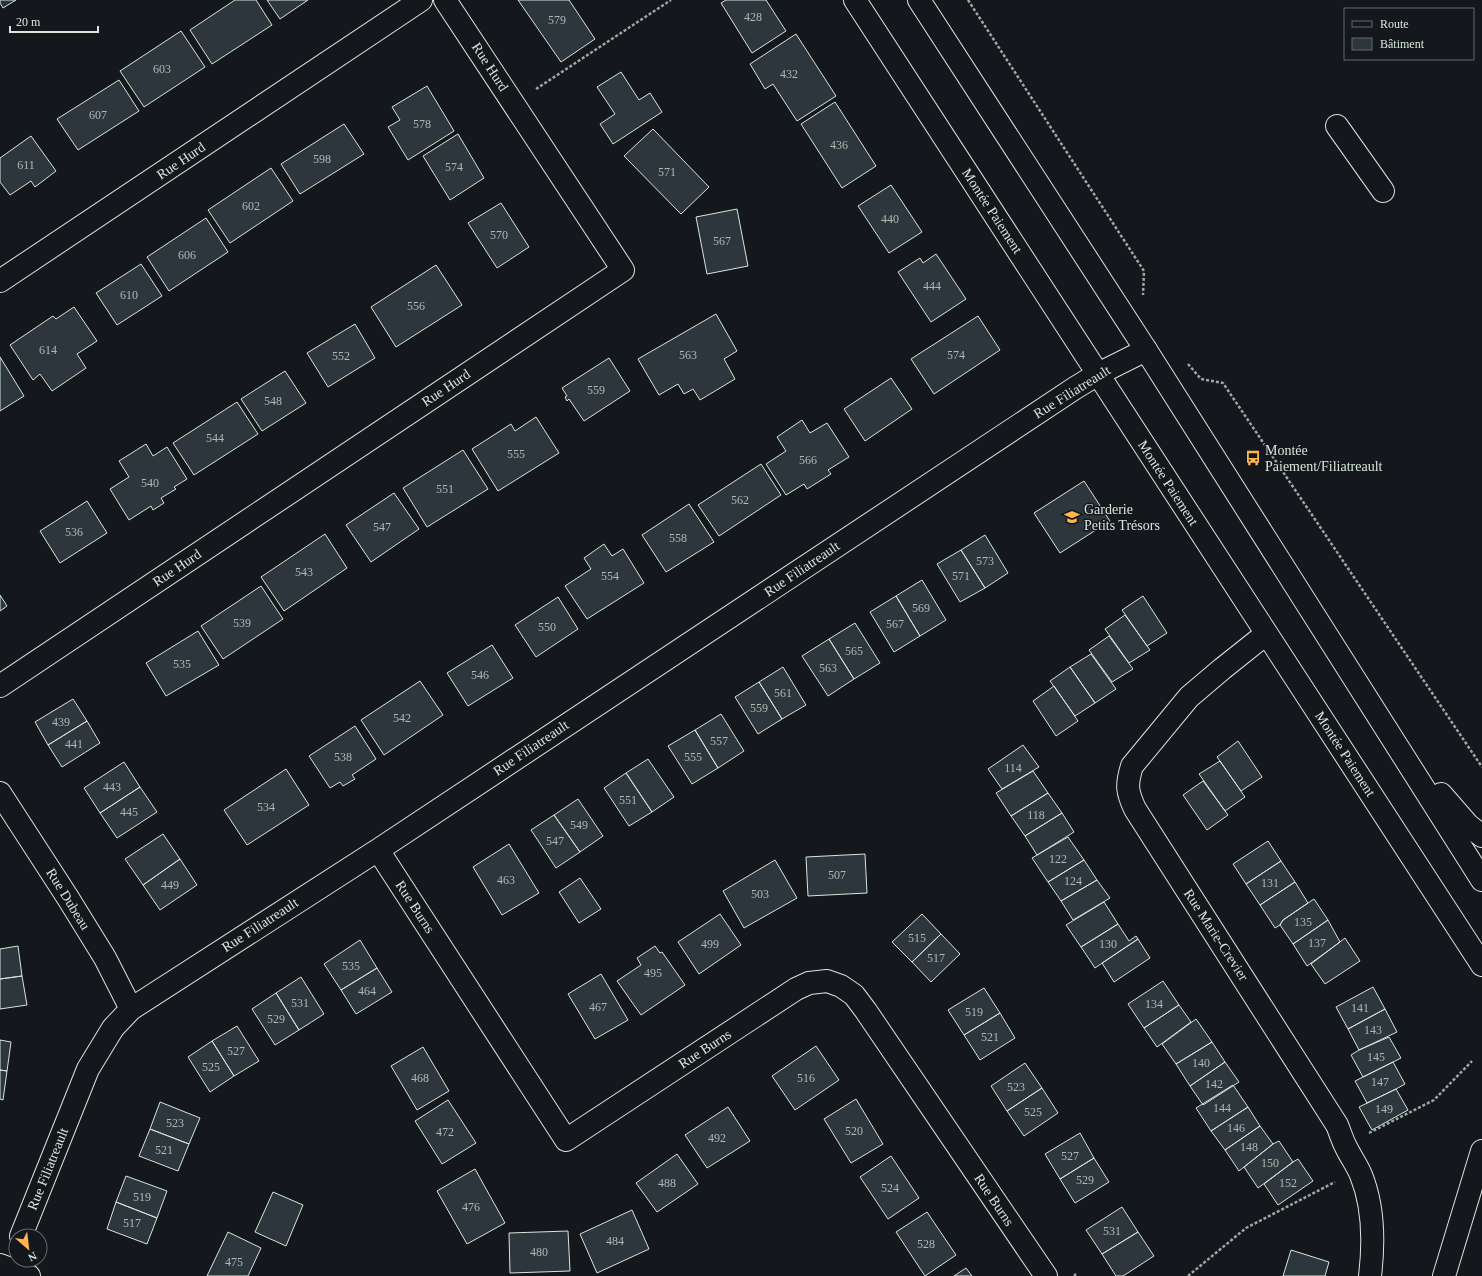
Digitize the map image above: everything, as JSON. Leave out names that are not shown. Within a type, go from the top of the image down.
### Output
[{"type":"street","name":"Rue Hurd","points":[[0,281],[421,0]]},
{"type":"street","name":"Rue Hurd","points":[[0,686],[623,270],[445,0]]},
{"type":"street","name":"Montée Paiement","points":[[855,0],[1482,965]]},
{"type":"street","points":[[919,0],[1146,350],[1482,880]]},
{"type":"street","points":[[1337,126],[1382,191]]},
{"type":"street","name":"Rue Filiatreault","points":[[24,1228],[88,1069],[113,1028],[131,1009],[378,850],[1098,374],[1146,350]]},
{"type":"street","name":"Rue Marie-Crevier","points":[[1266,634],[1222,668],[1189,697],[1132,766],[1127,780],[1128,794],[1135,809],[1338,1125],[1345,1146],[1361,1176],[1368,1199],[1372,1225],[1372,1257],[1370,1276]]},
{"type":"street","points":[[1395,742],[1468,825],[1482,836]]},
{"type":"street","name":"Rue Dubeau","points":[[0,793],[68,898],[104,958],[131,1009]]},
{"type":"street","name":"Rue Burns","points":[[378,850],[566,1140],[796,989],[809,983],[827,981],[841,986],[854,995],[866,1011],[1046,1276]]},
{"type":"street","points":[[1444,1276],[1482,1151]]},
{"type":"street","points":[[18,1268],[29,1276]]},
{"type":"path","points":[[514,104],[672,0]]},
{"type":"path","points":[[968,0],[1144,271],[1143,301]]},
{"type":"path","points":[[1188,363],[1201,379],[1223,383],[1482,767]]},
{"type":"path","points":[[1188,1276],[1246,1228],[1341,1179],[1345,1146],[1434,1100],[1472,1061]]},
{"type":"building","points":[[0,0],[16,0],[3,8]]},
{"type":"building","points":[[235,0],[256,0],[272,25],[212,64],[190,30]]},
{"type":"building","points":[[267,0],[308,0],[280,19]]},
{"type":"building","points":[[518,0],[569,0],[595,39],[561,62]]},
{"type":"building","points":[[726,0],[766,0],[786,31],[752,53],[721,3]]},
{"type":"building","points":[[181,31],[205,67],[144,107],[120,71]]},
{"type":"building","points":[[796,34],[836,96],[797,121],[773,84],[765,89],[750,64]]},
{"type":"building","points":[[621,72],[639,100],[650,93],[662,112],[613,144],[600,124],[615,114],[597,87]]},
{"type":"building","points":[[119,80],[139,111],[78,150],[57,119]]},
{"type":"building","points":[[427,86],[454,131],[408,160],[388,127],[400,120],[392,107]]},
{"type":"building","points":[[835,102],[876,166],[842,188],[801,124]]},
{"type":"building","points":[[344,124],[364,154],[300,194],[281,164]]},
{"type":"building","points":[[653,129],[709,187],[681,214],[624,156]]},
{"type":"building","points":[[458,134],[484,178],[450,200],[423,156]]},
{"type":"building","points":[[31,136],[56,171],[35,187],[31,181],[10,195],[0,182],[0,158]]},
{"type":"building","points":[[271,168],[293,201],[230,243],[208,210]]},
{"type":"building","points":[[891,185],[922,232],[889,253],[858,206]]},
{"type":"building","points":[[501,203],[529,247],[497,268],[468,223]]},
{"type":"building","points":[[737,209],[748,266],[707,274],[696,217]]},
{"type":"building","points":[[206,218],[228,252],[169,291],[147,257]]},
{"type":"building","points":[[936,254],[966,299],[931,322],[898,272],[920,258],[923,263]]},
{"type":"building","points":[[141,264],[162,296],[117,325],[96,293]]},
{"type":"building","points":[[436,265],[462,305],[396,347],[371,307]]},
{"type":"building","points":[[74,307],[97,341],[77,354],[86,368],[52,391],[40,374],[33,380],[10,345],[53,316],[56,319]]},
{"type":"building","points":[[716,314],[737,351],[724,359],[735,379],[700,400],[693,389],[684,394],[678,384],[659,395],[638,359]]},
{"type":"building","points":[[978,316],[1000,350],[934,394],[911,359]]},
{"type":"building","points":[[355,324],[375,358],[328,387],[307,353]]},
{"type":"building","points":[[0,357],[24,396],[0,411]]},
{"type":"building","points":[[609,358],[630,391],[584,421],[569,399],[567,401],[565,397],[567,396],[562,388]]},
{"type":"building","points":[[285,371],[306,403],[262,431],[241,399]]},
{"type":"building","points":[[891,378],[912,409],[865,441],[844,409]]},
{"type":"building","points":[[237,402],[258,434],[194,475],[173,443]]},
{"type":"building","points":[[536,417],[559,453],[498,491],[472,449],[511,424],[515,431]]},
{"type":"building","points":[[802,420],[810,433],[827,423],[849,457],[828,470],[831,474],[807,489],[804,484],[786,495],[766,464],[786,451],[777,437]]},
{"type":"building","points":[[146,444],[153,456],[167,447],[187,479],[174,487],[176,489],[161,498],[164,503],[153,510],[151,506],[129,520],[110,489],[129,477],[119,461]]},
{"type":"building","points":[[463,450],[488,489],[427,527],[403,488]]},
{"type":"building","points":[[761,464],[781,495],[719,536],[698,505]]},
{"type":"building","name":"Garderie Petits Trésors","points":[[1084,481],[1110,521],[1060,553],[1034,513]]},
{"type":"building","points":[[394,493],[419,529],[371,562],[346,525]]},
{"type":"building","points":[[87,501],[107,533],[60,563],[40,531]]},
{"type":"building","points":[[689,504],[714,542],[666,572],[642,535]]},
{"type":"building","points":[[325,534],[347,568],[284,611],[261,577]]},
{"type":"building","points":[[985,535],[1008,573],[985,588],[961,550]]},
{"type":"building","points":[[604,544],[612,556],[623,549],[644,583],[587,619],[565,586],[591,569],[584,558]]},
{"type":"building","points":[[961,550],[985,588],[960,602],[937,564]]},
{"type":"building","points":[[922,580],[946,620],[920,636],[896,596]]},
{"type":"building","points":[[261,586],[283,619],[223,659],[201,626]]},
{"type":"building","points":[[0,595],[7,606],[0,611]]},
{"type":"building","points":[[896,596],[920,636],[894,652],[870,612]]},
{"type":"building","points":[[1143,596],[1167,633],[1147,646],[1122,610]]},
{"type":"building","points":[[558,597],[578,629],[536,657],[515,625]]},
{"type":"building","points":[[1125,615],[1150,650],[1129,663],[1105,629]]},
{"type":"building","points":[[855,623],[880,663],[854,679],[829,639]]},
{"type":"building","points":[[198,631],[219,665],[166,696],[146,663]]},
{"type":"building","points":[[1109,636],[1133,669],[1112,682],[1089,650]]},
{"type":"building","points":[[829,639],[854,679],[828,696],[802,656]]},
{"type":"building","points":[[492,645],[513,678],[468,706],[447,673]]},
{"type":"building","points":[[1091,654],[1116,689],[1095,703],[1070,667]]},
{"type":"building","points":[[783,667],[806,705],[782,719],[759,682]]},
{"type":"building","points":[[1070,667],[1095,703],[1075,716],[1050,681]]},
{"type":"building","points":[[420,681],[443,715],[384,755],[361,720]]},
{"type":"building","points":[[759,682],[782,719],[758,734],[735,697]]},
{"type":"building","points":[[1054,686],[1078,721],[1056,736],[1033,701]]},
{"type":"building","points":[[73,699],[87,721],[48,745],[35,722]]},
{"type":"building","points":[[721,714],[744,751],[718,768],[695,730]]},
{"type":"building","points":[[87,721],[100,743],[62,767],[48,745]]},
{"type":"building","points":[[355,726],[376,759],[352,775],[355,779],[343,786],[340,782],[330,788],[309,756]]},
{"type":"building","points":[[695,730],[718,768],[692,784],[668,746]]},
{"type":"building","points":[[1238,741],[1262,777],[1241,791],[1217,757]]},
{"type":"building","points":[[1023,745],[1039,767],[1002,789],[988,769]]},
{"type":"building","points":[[648,759],[674,797],[652,812],[626,773]]},
{"type":"building","points":[[1220,761],[1245,797],[1225,811],[1199,774]]},
{"type":"building","points":[[124,762],[140,787],[100,813],[84,788]]},
{"type":"building","points":[[286,769],[309,805],[247,845],[224,810]]},
{"type":"building","points":[[1033,771],[1048,793],[1011,816],[996,793]]},
{"type":"building","points":[[626,773],[652,812],[629,826],[604,788]]},
{"type":"building","points":[[1203,781],[1228,815],[1207,830],[1183,795]]},
{"type":"building","points":[[140,787],[157,812],[117,838],[100,813]]},
{"type":"building","points":[[1048,793],[1062,813],[1025,836],[1011,816]]},
{"type":"building","points":[[578,799],[603,836],[580,852],[554,815]]},
{"type":"building","points":[[1062,813],[1074,832],[1037,855],[1025,836]]},
{"type":"building","points":[[554,815],[580,852],[556,868],[531,830]]},
{"type":"building","points":[[163,834],[180,859],[143,885],[125,859]]},
{"type":"building","points":[[1068,837],[1084,860],[1048,882],[1032,858]]},
{"type":"building","points":[[1268,841],[1281,861],[1246,884],[1233,864]]},
{"type":"building","points":[[509,844],[539,893],[502,915],[473,867]]},
{"type":"building","points":[[865,854],[867,893],[808,896],[806,857]]},
{"type":"building","points":[[180,859],[197,885],[160,910],[143,885]]},
{"type":"building","points":[[775,860],[797,898],[744,928],[723,891]]},
{"type":"building","points":[[1084,860],[1097,880],[1061,901],[1048,882]]},
{"type":"building","points":[[1281,861],[1295,882],[1260,905],[1246,884]]},
{"type":"building","points":[[580,878],[601,909],[579,923],[559,892]]},
{"type":"building","points":[[1097,880],[1110,898],[1073,920],[1061,901]]},
{"type":"building","points":[[1295,882],[1308,903],[1283,920],[1280,925],[1275,928],[1260,905]]},
{"type":"building","points":[[1314,899],[1328,920],[1293,944],[1280,925],[1283,920]]},
{"type":"building","points":[[1104,902],[1118,924],[1081,947],[1066,925]]},
{"type":"building","points":[[720,914],[741,945],[699,974],[678,942]]},
{"type":"building","points":[[922,914],[941,934],[912,962],[892,942]]},
{"type":"building","points":[[1328,920],[1340,942],[1307,966],[1293,944]]},
{"type":"building","points":[[1118,924],[1129,941],[1136,936],[1138,939],[1095,968],[1081,947]]},
{"type":"building","points":[[941,934],[960,954],[931,982],[912,962]]},
{"type":"building","points":[[1345,938],[1360,961],[1325,984],[1311,964]]},
{"type":"building","points":[[1138,939],[1150,958],[1114,982],[1102,963]]},
{"type":"building","points":[[360,940],[377,968],[341,990],[324,964]]},
{"type":"building","points":[[18,946],[22,976],[0,979],[0,949]]},
{"type":"building","points":[[655,946],[660,953],[662,952],[685,985],[641,1015],[617,981],[641,965],[637,958]]},
{"type":"building","points":[[377,968],[392,992],[356,1014],[341,990]]},
{"type":"building","points":[[601,974],[628,1020],[595,1039],[568,994]]},
{"type":"building","points":[[22,976],[27,1005],[0,1009],[0,979]]},
{"type":"building","points":[[301,977],[324,1014],[299,1030],[276,993]]},
{"type":"building","points":[[1163,981],[1179,1005],[1144,1028],[1128,1004]]},
{"type":"building","points":[[1373,987],[1385,1009],[1348,1029],[1336,1007]]},
{"type":"building","points":[[984,988],[1000,1013],[964,1035],[948,1010]]},
{"type":"building","points":[[276,993],[299,1030],[275,1045],[252,1009]]},
{"type":"building","points":[[1179,1005],[1191,1022],[1157,1047],[1144,1028]]},
{"type":"building","points":[[1385,1009],[1397,1032],[1359,1050],[1348,1029]]},
{"type":"building","points":[[1000,1013],[1015,1038],[980,1060],[964,1035]]},
{"type":"building","points":[[1196,1019],[1212,1042],[1176,1064],[1162,1044]]},
{"type":"building","points":[[237,1026],[259,1061],[234,1076],[212,1041]]},
{"type":"building","points":[[1389,1037],[1401,1058],[1363,1077],[1351,1055]]},
{"type":"building","points":[[0,1040],[11,1042],[7,1071],[0,1070]]},
{"type":"building","points":[[212,1041],[234,1076],[210,1092],[188,1057]]},
{"type":"building","points":[[1212,1042],[1225,1062],[1190,1086],[1176,1064]]},
{"type":"building","points":[[816,1046],[839,1080],[795,1110],[772,1076]]},
{"type":"building","points":[[423,1047],[449,1091],[417,1110],[391,1066]]},
{"type":"building","points":[[1225,1062],[1239,1082],[1203,1105],[1190,1086]]},
{"type":"building","points":[[1393,1062],[1405,1084],[1367,1103],[1355,1081]]},
{"type":"building","points":[[1025,1063],[1042,1088],[1007,1111],[991,1086]]},
{"type":"building","points":[[0,1070],[7,1071],[3,1100],[0,1099]]},
{"type":"building","points":[[1233,1085],[1248,1107],[1211,1131],[1196,1108]]},
{"type":"building","points":[[1042,1088],[1058,1113],[1024,1136],[1007,1111]]},
{"type":"building","points":[[1396,1089],[1408,1110],[1372,1130],[1359,1107]]},
{"type":"building","points":[[856,1099],[883,1144],[851,1163],[824,1119]]},
{"type":"building","points":[[448,1100],[476,1143],[442,1164],[415,1121]]},
{"type":"building","points":[[160,1102],[200,1118],[189,1144],[150,1129]]},
{"type":"building","points":[[728,1107],[750,1141],[707,1168],[685,1135]]},
{"type":"building","points":[[1248,1107],[1260,1126],[1225,1150],[1211,1131]]},
{"type":"building","points":[[1260,1126],[1273,1144],[1239,1171],[1225,1150]]},
{"type":"building","points":[[150,1129],[189,1144],[178,1171],[139,1156]]},
{"type":"building","points":[[1080,1133],[1094,1158],[1060,1179],[1045,1154]]},
{"type":"building","points":[[1279,1141],[1293,1162],[1258,1188],[1244,1167]]},
{"type":"building","points":[[677,1154],[698,1184],[657,1212],[636,1183]]},
{"type":"building","points":[[891,1156],[919,1198],[888,1219],[860,1177]]},
{"type":"building","points":[[1094,1158],[1109,1182],[1075,1203],[1060,1179]]},
{"type":"building","points":[[1298,1159],[1313,1181],[1278,1205],[1264,1184]]},
{"type":"building","points":[[475,1169],[505,1223],[467,1244],[437,1191]]},
{"type":"building","points":[[126,1176],[167,1191],[157,1218],[116,1202]]},
{"type":"building","points":[[273,1192],[303,1205],[286,1246],[255,1232]]},
{"type":"building","points":[[116,1202],[157,1218],[147,1244],[107,1229]]},
{"type":"building","points":[[1122,1207],[1138,1232],[1102,1254],[1086,1230]]},
{"type":"building","points":[[632,1210],[649,1249],[597,1273],[580,1234]]},
{"type":"building","points":[[927,1212],[956,1255],[925,1276],[896,1232]]},
{"type":"building","points":[[568,1231],[570,1271],[510,1273],[509,1233]]},
{"type":"building","points":[[228,1232],[261,1248],[248,1276],[207,1276]]},
{"type":"building","points":[[1138,1232],[1154,1256],[1123,1276],[1116,1276],[1102,1254]]},
{"type":"building","points":[[1291,1250],[1329,1262],[1325,1276],[1283,1276]]},
{"type":"building","points":[[966,1268],[972,1276],[954,1276]]},
{"type":"place","name":"Montée Paiement/Filiatreault","points":[[1253,458]]},
{"type":"place","name":"Garderie Petits Trésors","points":[[1072,517]]}]
